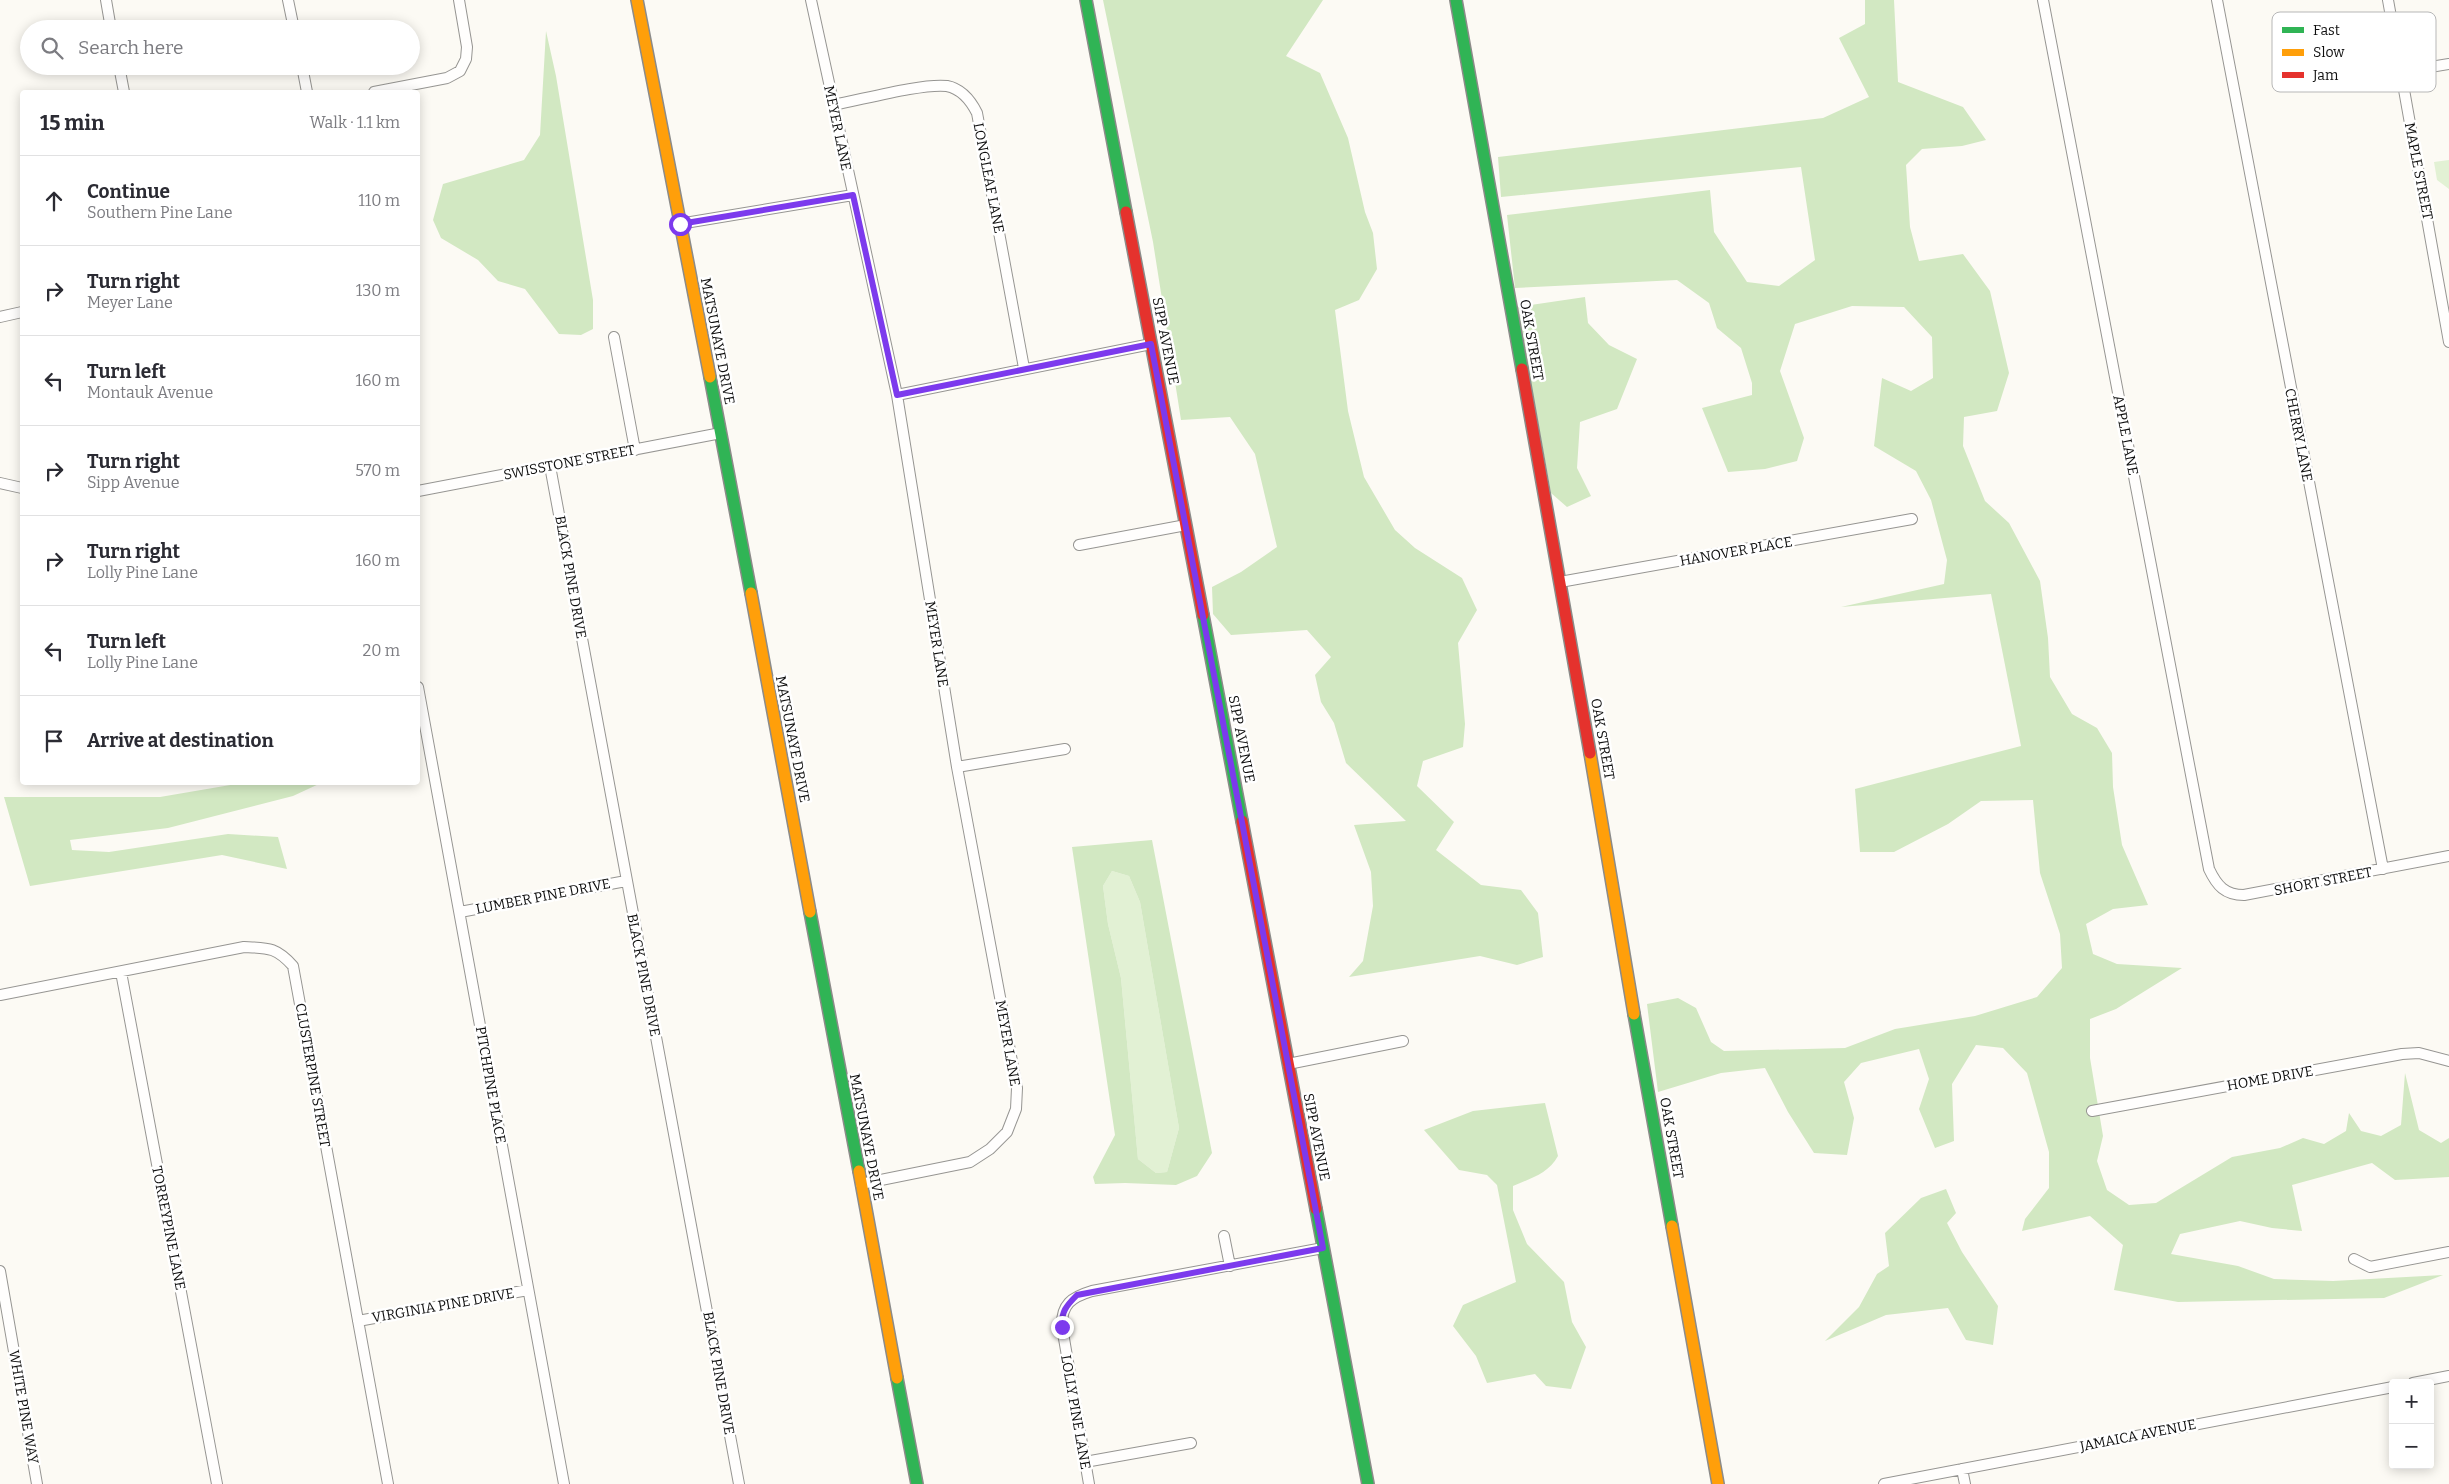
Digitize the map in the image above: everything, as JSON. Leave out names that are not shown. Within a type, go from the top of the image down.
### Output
[{"type":"street","points":[[106,0],[109,20]]},
{"type":"street","points":[[288,0],[292,20]]},
{"type":"street","points":[[384,90],[447,78],[460,71],[466,60],[467,48],[459,0]]},
{"type":"street","name":"MATSUNAYE DRIVE","points":[[637,0],[721,433],[917,1484]]},
{"type":"street","name":"MEYER LANE","points":[[811,0],[897,395],[957,767],[1017,1088],[1016,1109],[1007,1132],[990,1149],[970,1162],[861,1184]]},
{"type":"street","name":"SIPP AVENUE","points":[[1086,0],[1368,1484]]},
{"type":"street","name":"OAK STREET","points":[[1456,0],[1718,1484]]},
{"type":"street","name":"APPLE LANE","points":[[2043,0],[2209,869]]},
{"type":"street","name":"CHERRY LANE","points":[[2217,0],[2383,869]]},
{"type":"street","points":[[2436,66],[2449,64]]},
{"type":"street","points":[[121,75],[124,90]]},
{"type":"street","points":[[304,75],[307,90]]},
{"type":"street","name":"LONGLEAF LANE","points":[[833,105],[926,87],[948,86],[969,97],[977,113],[1024,368]]},
{"type":"street","name":"MAPLE STREET","points":[[2404,92],[2449,342]]},
{"type":"street","points":[[680,224],[853,195]]},
{"type":"street","points":[[0,317],[20,312]]},
{"type":"street","points":[[614,337],[635,450]]},
{"type":"street","points":[[897,395],[1151,344]]},
{"type":"street","name":"SWISSTONE STREET","points":[[420,491],[721,433]]},
{"type":"street","name":"BLACK PINE DRIVE","points":[[550,466],[739,1484]]},
{"type":"street","points":[[0,483],[20,488]]},
{"type":"street","name":"HANOVER PLACE","points":[[1560,582],[1912,519]]},
{"type":"street","points":[[1079,545],[1186,525]]},
{"type":"street","name":"PITCHPINE PLACE","points":[[420,697],[564,1484]]},
{"type":"street","points":[[957,767],[1065,749]]},
{"type":"street","name":"SHORT STREET","points":[[2209,869],[2222,890],[2239,895],[2261,893],[2449,856]]},
{"type":"street","name":"LUMBER PINE DRIVE","points":[[460,912],[626,881]]},
{"type":"street","name":"CLUSTERPINE STREET","points":[[0,994],[244,947],[268,948],[281,952],[293,966],[388,1484]]},
{"type":"street","name":"TORREYPINE LANE","points":[[121,972],[217,1484]]},
{"type":"street","points":[[1288,1064],[1402,1041]]},
{"type":"street","name":"HOME DRIVE","points":[[2092,1111],[2402,1054],[2419,1054],[2449,1061]]},
{"type":"street","points":[[1224,1236],[1230,1266]]},
{"type":"street","name":"LOLLY PINE LANE","points":[[1089,1484],[1062,1327],[1061,1315],[1067,1305],[1077,1295],[1092,1291],[1323,1248]]},
{"type":"street","points":[[2354,1259],[2370,1267],[2449,1252]]},
{"type":"street","name":"WHITE PINE WAY","points":[[0,1271],[37,1484]]},
{"type":"street","name":"VIRGINIA PINE DRIVE","points":[[358,1321],[528,1290]]},
{"type":"street","points":[[2434,1379],[2449,1376]]},
{"type":"street","name":"JAMAICA AVENUE","points":[[1884,1484],[2389,1388]]},
{"type":"street","points":[[1085,1462],[1191,1443]]},
{"type":"street","points":[[1962,1469],[1965,1484]]},
{"type":"green space","points":[[1103,0],[1323,0],[1286,56],[1320,73],[1348,138],[1365,212],[1373,233],[1377,269],[1359,300],[1335,310],[1348,411],[1364,477],[1395,530],[1415,548],[1462,578],[1477,610],[1458,643],[1465,724],[1463,747],[1423,761],[1417,786],[1454,822],[1436,850],[1481,885],[1521,890],[1538,913],[1543,957],[1517,965],[1480,956],[1349,977],[1363,961],[1373,906],[1371,872],[1354,825],[1406,821],[1346,763],[1334,723],[1321,702],[1315,675],[1331,657],[1307,630],[1231,635],[1213,614],[1212,587],[1241,572],[1277,547],[1255,454],[1230,417],[1181,420],[1153,242]]},
{"type":"green space","points":[[1865,0],[1894,0],[1898,82],[1963,107],[1986,140],[1962,146],[1922,149],[1906,165],[1910,227],[1919,261],[1963,254],[1990,291],[2009,373],[1997,411],[1964,417],[1963,446],[1985,501],[2009,523],[2040,581],[2048,638],[2050,677],[2072,714],[2097,728],[2112,753],[2113,787],[2122,845],[2148,905],[2113,909],[2086,924],[2093,954],[2117,964],[2182,968],[2116,1009],[2090,1019],[2090,1058],[2103,1136],[2097,1161],[2107,1190],[2129,1205],[2156,1203],[2232,1157],[2280,1148],[2303,1138],[2324,1144],[2346,1131],[2349,1113],[2361,1131],[2381,1136],[2401,1125],[2405,1073],[2419,1130],[2441,1143],[2449,1138],[2449,1177],[2395,1180],[2372,1163],[2292,1185],[2302,1231],[2272,1228],[2240,1221],[2180,1234],[2171,1254],[2238,1266],[2274,1279],[2333,1281],[2443,1275],[2384,1298],[2178,1302],[2114,1290],[2123,1245],[2090,1216],[2022,1231],[2025,1219],[2049,1188],[2049,1152],[2027,1073],[2003,1048],[1976,1045],[1952,1084],[1954,1141],[1935,1148],[1919,1109],[1929,1079],[1919,1049],[1861,1063],[1844,1082],[1854,1118],[1847,1155],[1814,1153],[1788,1112],[1765,1068],[1721,1073],[1658,1092],[1647,1004],[1678,998],[1696,1008],[1711,1042],[1724,1051],[1845,1048],[1895,1029],[1975,1016],[2037,997],[2062,968],[2060,934],[2040,873],[2033,800],[1981,801],[1948,824],[1894,852],[1860,852],[1855,789],[2021,746],[1991,594],[1841,607],[1944,584],[1947,560],[1931,500],[1916,471],[1874,446],[1882,378],[1911,391],[1933,378],[1932,337],[1904,307],[1852,306],[1795,324],[1780,371],[1804,438],[1797,461],[1765,469],[1728,472],[1702,408],[1752,395],[1752,383],[1741,348],[1717,328],[1709,303],[1677,280],[1515,288],[1507,215],[1710,190],[1714,232],[1747,282],[1779,286],[1815,260],[1801,167],[1501,197],[1498,157],[1823,118],[1869,97],[1839,38],[1865,24]]},
{"type":"green space","points":[[546,31],[556,76],[593,300],[593,329],[581,335],[559,334],[525,289],[498,281],[478,260],[441,238],[433,220],[443,184],[524,160],[540,135]]},
{"type":"green space","points":[[2449,160],[2449,189],[2437,180],[2434,162]]},
{"type":"green space","points":[[1585,297],[1588,323],[1609,345],[1637,359],[1617,409],[1580,422],[1577,468],[1591,496],[1567,507],[1551,493],[1517,307]]},
{"type":"green space","points":[[230,785],[317,785],[293,796],[168,828],[70,840],[72,850],[109,852],[228,834],[278,837],[287,869],[222,855],[30,886],[4,797],[160,797]]},
{"type":"green space","points":[[1152,840],[1212,1153],[1197,1176],[1176,1185],[1095,1184],[1093,1177],[1115,1135],[1072,847]],"holes":[[[1112,871],[1129,876],[1140,902],[1179,1128],[1167,1172],[1156,1173],[1138,1159],[1121,978],[1108,924],[1103,886]]]},
{"type":"green space","points":[[1112,871],[1129,876],[1140,902],[1179,1128],[1167,1172],[1156,1173],[1138,1159],[1121,978],[1108,924],[1103,886]]},
{"type":"green space","points":[[1545,1103],[1558,1156],[1544,1171],[1533,1178],[1513,1186],[1513,1210],[1527,1244],[1564,1282],[1572,1322],[1586,1347],[1571,1389],[1546,1386],[1535,1374],[1487,1383],[1476,1356],[1453,1326],[1463,1305],[1516,1282],[1497,1185],[1487,1175],[1459,1170],[1424,1130],[1473,1111]]},
{"type":"green space","points":[[1946,1189],[1956,1213],[1947,1223],[1962,1252],[1998,1306],[1993,1345],[1966,1340],[1948,1308],[1886,1315],[1825,1341],[1859,1307],[1877,1274],[1889,1266],[1885,1233],[1921,1198]]},
{"type":"traffic: fast","points":[[1086,0],[1126,212]]},
{"type":"traffic: fast","points":[[1456,0],[1522,369]]},
{"type":"traffic: fast","points":[[710,377],[751,593]]},
{"type":"traffic: fast","points":[[1203,615],[1242,821]]},
{"type":"traffic: fast","points":[[810,912],[859,1171]]},
{"type":"traffic: fast","points":[[1634,1014],[1672,1226]]},
{"type":"traffic: fast","points":[[1316,1209],[1368,1484]]},
{"type":"traffic: fast","points":[[897,1378],[917,1484]]},
{"type":"traffic: slow","points":[[637,0],[710,377]]},
{"type":"traffic: slow","points":[[751,593],[810,912]]},
{"type":"traffic: slow","points":[[1590,753],[1634,1014]]},
{"type":"traffic: slow","points":[[859,1171],[897,1378]]},
{"type":"traffic: slow","points":[[1672,1226],[1718,1484]]},
{"type":"traffic: jam","points":[[1126,212],[1203,615]]},
{"type":"traffic: jam","points":[[1522,369],[1590,753]]},
{"type":"traffic: jam","points":[[1242,821],[1316,1209]]},
{"type":"route","points":[[680,224],[853,195],[897,395],[1151,344],[1323,1248],[1077,1295],[1067,1305],[1061,1315],[1062,1327]]}]
